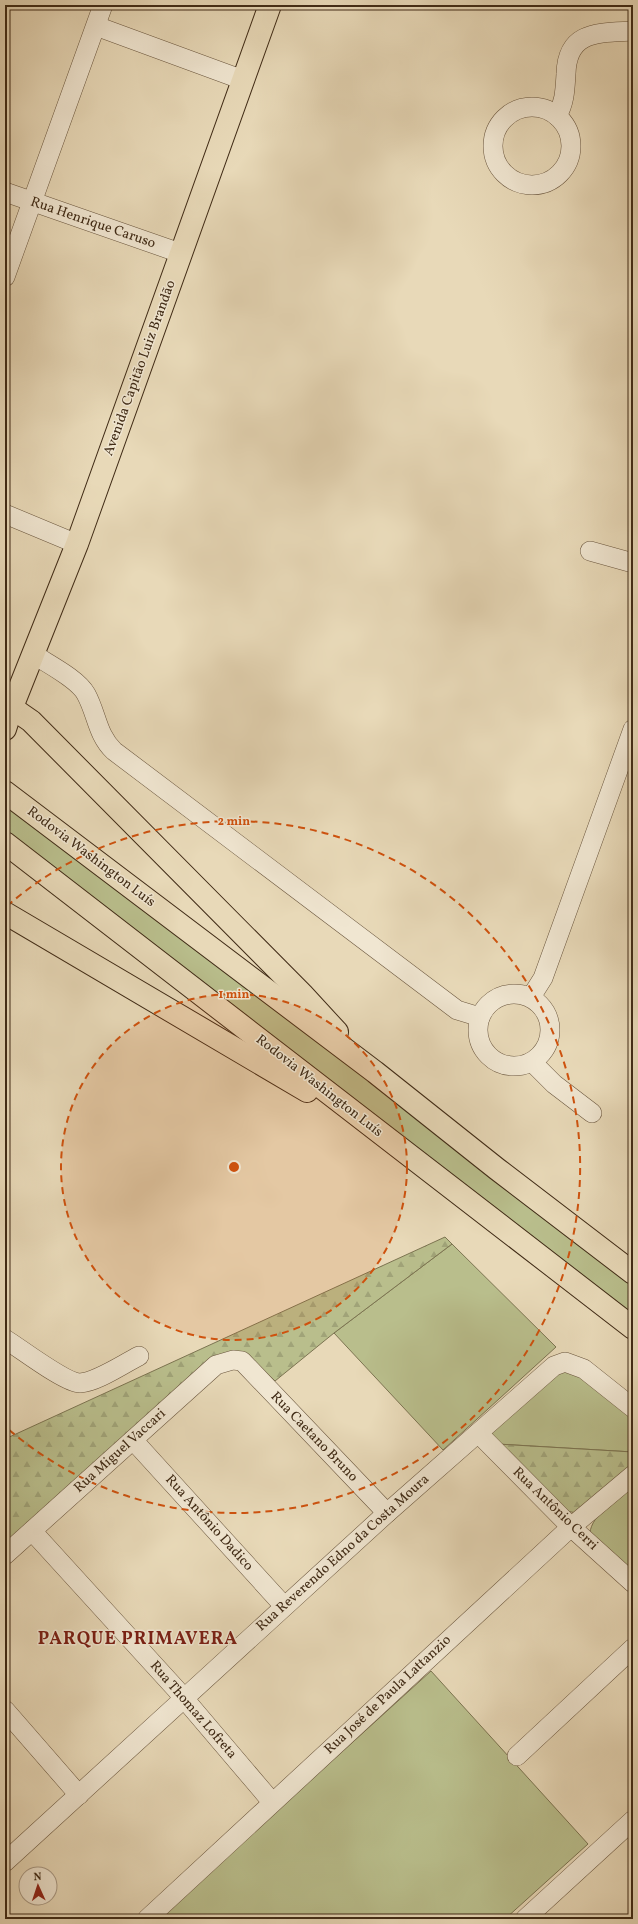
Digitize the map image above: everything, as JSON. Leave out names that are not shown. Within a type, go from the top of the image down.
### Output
[{"type":"main road","name":"Avenida Capitão Luiz Brandão","points":[[5,729],[8,705],[33,654],[77,544],[270,5]]},
{"type":"main road","points":[[8,705],[31,721],[139,828],[302,994],[375,1072]]},
{"type":"main road","name":"Rodovia Washington Luís","points":[[8,795],[375,1072],[633,1273]]},
{"type":"main road","name":"Rodovia Washington Luís","points":[[5,843],[633,1328]]},
{"type":"main road","points":[[5,913],[381,1134]]},
{"type":"street","points":[[5,277],[103,5]]},
{"type":"street","points":[[96,26],[243,80]]},
{"type":"street","points":[[557,116],[563,105],[567,59],[575,44],[589,35],[597,33],[633,31]]},
{"type":"street","points":[[531,106],[541,108],[557,116],[564,123],[571,140],[569,159],[565,168],[551,180],[542,184],[523,184],[506,176],[495,161],[493,151],[495,133],[505,117],[522,108],[531,106]]},
{"type":"street","name":"Rua Henrique Caruso","points":[[5,192],[180,253]]},
{"type":"street","points":[[5,514],[77,544]]},
{"type":"street","points":[[590,551],[633,563]]},
{"type":"street","points":[[33,654],[77,683],[86,693],[105,742],[114,752],[457,1010],[480,1017]]},
{"type":"street","points":[[531,998],[543,978],[633,729]]},
{"type":"street","points":[[514,993],[531,998],[545,1009],[551,1026],[551,1034],[545,1051],[532,1062],[523,1066],[510,1066],[497,1062],[484,1051],[478,1034],[480,1017],[490,1003],[506,994],[514,993]]},
{"type":"street","points":[[532,1062],[554,1084],[592,1113]]},
{"type":"street","points":[[5,1339],[66,1379],[78,1383],[90,1381],[139,1356]]},
{"type":"street","name":"Rua Miguel Vaccari","points":[[5,1555],[216,1365],[233,1360],[242,1361]]},
{"type":"street","name":"Rua Caetano Bruno","points":[[242,1361],[387,1513]]},
{"type":"street","name":"Rua Reverendo Edno da Costa Moura","points":[[5,1862],[284,1606],[542,1374],[554,1366],[565,1362],[584,1369],[633,1408]]},
{"type":"street","name":"Rua Antônio Cerri","points":[[478,1433],[571,1527],[633,1583]]},
{"type":"street","name":"Rua Antônio Dadico","points":[[133,1440],[284,1606]]},
{"type":"street","name":"Rua José de Paula Lattanzio","points":[[147,1919],[571,1527],[633,1474]]},
{"type":"street","name":"Rua Thomaz Lofreta","points":[[32,1531],[184,1698],[272,1802]]},
{"type":"street","points":[[517,1756],[633,1648]]},
{"type":"street","points":[[5,1710],[79,1794]]},
{"type":"street","points":[[525,1919],[633,1820]]},
{"type":"green space","points":[[5,804],[633,1281],[633,1315],[5,836]]},
{"type":"green space","points":[[445,1237],[452,1244],[334,1333],[275,1381],[246,1355],[235,1353],[5,1543],[5,1439]]},
{"type":"green space","points":[[452,1244],[556,1347],[443,1450],[334,1333]]},
{"type":"green space","points":[[569,1369],[633,1414],[633,1452],[497,1444],[491,1438],[492,1432],[546,1376]]},
{"type":"green space","points":[[497,1444],[633,1452],[633,1470],[576,1513],[567,1511]]},
{"type":"green space","points":[[633,1484],[633,1573],[590,1533],[595,1519]]},
{"type":"green space","points":[[431,1671],[588,1844],[505,1919],[158,1919]]},
{"type":"district","name":"PARQUE PRIMAVERA","points":[[138,1639]]}]
